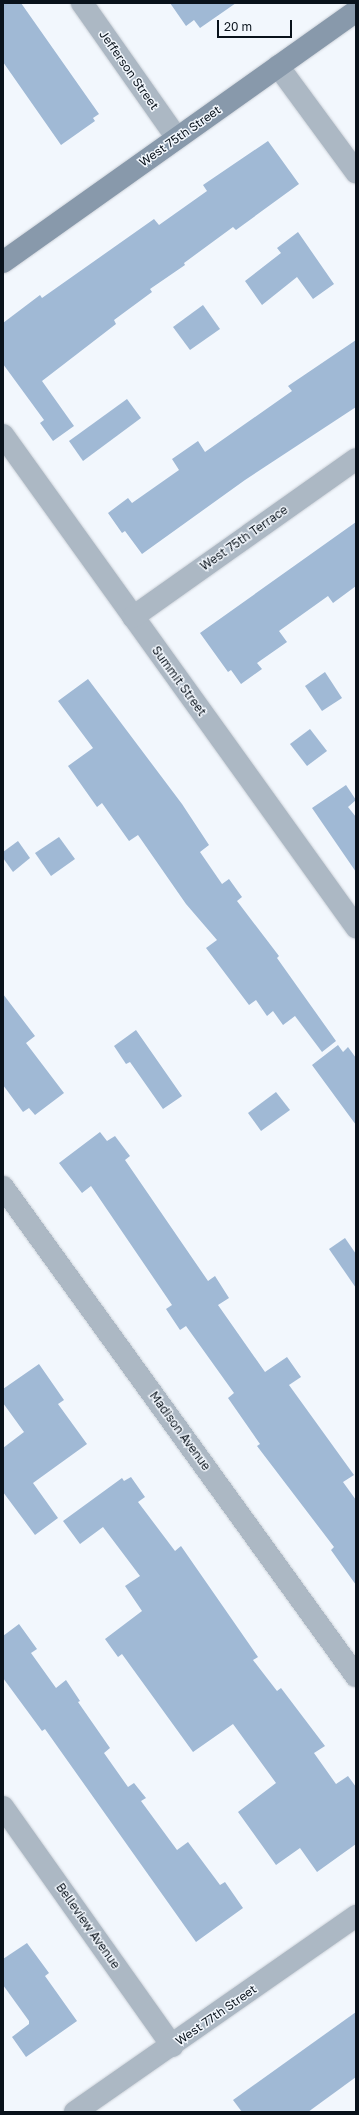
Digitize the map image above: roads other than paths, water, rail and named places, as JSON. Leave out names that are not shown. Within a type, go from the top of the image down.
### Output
[{"type":"main road","name":"West 75th Street","points":[[3,262],[356,11]]},
{"type":"street","name":"Jefferson Street","points":[[82,3],[177,138]]},
{"type":"street","points":[[278,66],[356,172]]},
{"type":"street","name":"Summit Street","points":[[3,435],[133,617],[354,919]]},
{"type":"street","name":"West 75th Terrace","points":[[133,617],[356,459]]},
{"type":"street","name":"Madison Avenue","points":[[3,1187],[356,1676]]},
{"type":"street","name":"Belleview Avenue","points":[[3,1806],[172,2046]]},
{"type":"street","name":"West 77th Street","points":[[75,2112],[172,2046],[356,1916]]}]
